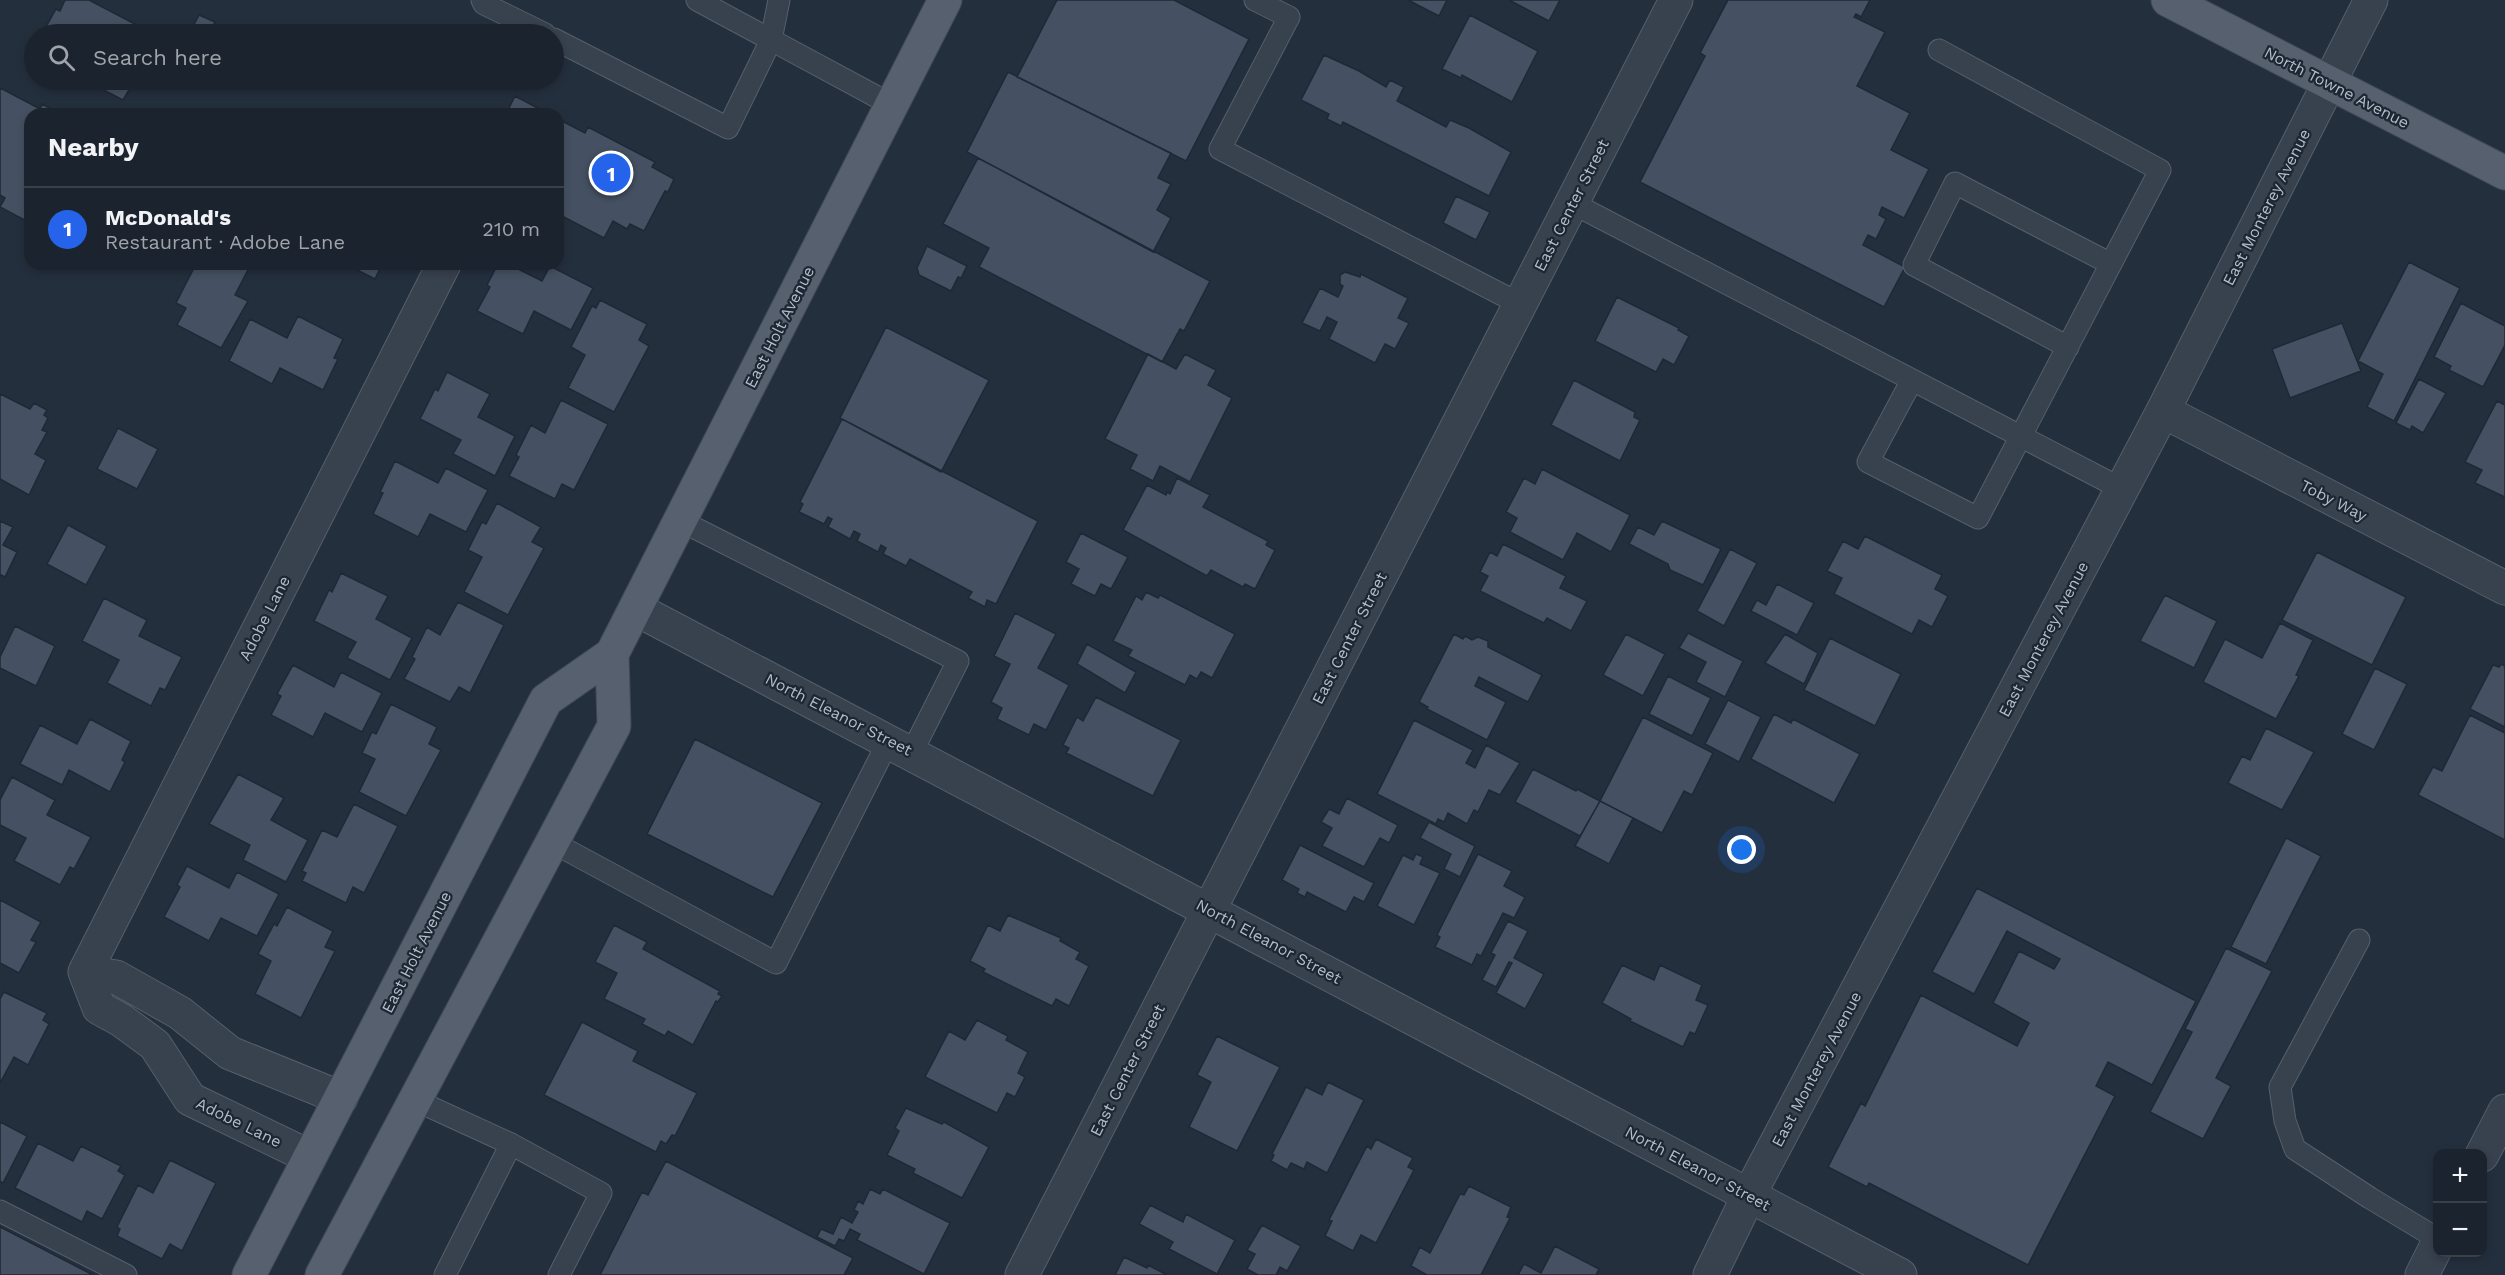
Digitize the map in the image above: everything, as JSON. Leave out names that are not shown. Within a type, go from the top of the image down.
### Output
[{"type":"main road","name":"East Holt Avenue","points":[[249,1275],[546,700],[612,654],[945,0]]},
{"type":"main road","name":"North Towne Avenue","points":[[2168,0],[2505,173]]},
{"type":"main road","name":"East Holt Avenue","points":[[322,1275],[614,726],[612,654]]},
{"type":"street","name":"East Center Street","points":[[1022,1275],[1676,0]]},
{"type":"street","name":"East Monterey Avenue","points":[[1710,1275],[1749,1195],[2163,411],[2371,0]]},
{"type":"street","name":"Adobe Lane","points":[[310,1157],[190,1099],[155,1045],[132,1027],[99,1008],[85,972],[441,270]]},
{"type":"street","name":"Toby Way","points":[[2163,411],[2505,588]]},
{"type":"street","name":"North Eleanor Street","points":[[636,609],[1210,909],[1900,1275]]},
{"type":"street","points":[[85,972],[116,977],[180,1013],[230,1053],[340,1098]]},
{"type":"street","points":[[2485,1149],[2505,1111]]},
{"type":"street","points":[[2422,1275],[2433,1253]]},
{"type":"lane","points":[[482,0],[525,24]]},
{"type":"lane","points":[[697,0],[892,105]]},
{"type":"lane","points":[[564,44],[728,128],[771,40],[779,0]]},
{"type":"lane","points":[[1255,0],[1288,17],[1220,149],[1520,304]]},
{"type":"lane","points":[[1912,380],[1868,462],[1978,518],[2160,170],[1939,50]]},
{"type":"lane","points":[[2068,347],[1914,265],[1955,183],[2111,264]]},
{"type":"lane","points":[[1572,203],[2122,489]]},
{"type":"lane","points":[[552,842],[776,963],[900,746],[958,661],[681,521]]},
{"type":"lane","points":[[2359,940],[2280,1087],[2285,1121],[2295,1149],[2433,1236]]},
{"type":"lane","points":[[415,1100],[511,1144],[601,1193],[559,1275]]},
{"type":"lane","points":[[445,1275],[511,1144]]},
{"type":"lane","points":[[0,1211],[126,1275]]},
{"type":"building","points":[[65,0],[89,0],[135,24],[48,24],[56,9],[60,11]]},
{"type":"building","points":[[1057,0],[1174,0],[1249,39],[1186,161],[1017,77]]},
{"type":"building","points":[[1408,0],[1447,0],[1439,16]]},
{"type":"building","points":[[1509,0],[1560,0],[1549,21]]},
{"type":"building","points":[[1728,0],[1870,0],[1861,17],[1856,14],[1854,17],[1885,32],[1857,86],[1910,113],[1891,150],[1929,169],[1904,218],[1882,207],[1879,215],[1886,219],[1876,239],[1868,235],[1863,245],[1905,267],[1884,307],[1640,182],[1705,56],[1700,53]]},
{"type":"building","points":[[199,15],[215,22],[214,24],[194,24]]},
{"type":"building","points":[[1470,15],[1538,51],[1512,102],[1462,75],[1461,78],[1442,69]]},
{"type":"building","points":[[1324,55],[1359,71],[1386,87],[1390,80],[1404,87],[1397,101],[1446,127],[1450,120],[1469,128],[1511,152],[1489,196],[1343,122],[1341,126],[1327,119],[1329,114],[1301,100]]},
{"type":"building","points":[[1008,72],[1171,153],[1158,178],[1171,184],[1157,210],[1171,218],[1153,252],[967,152]]},
{"type":"building","points":[[0,88],[38,108],[24,108],[24,220],[0,207],[5,198],[0,195]]},
{"type":"building","points":[[104,90],[129,90],[123,100]]},
{"type":"building","points":[[515,96],[538,108],[509,108]]},
{"type":"building","points":[[564,122],[585,133],[588,127],[655,162],[652,167],[674,179],[644,231],[630,224],[627,229],[613,221],[604,238],[564,217]]},
{"type":"building","points":[[978,158],[1210,281],[1184,331],[1180,329],[1162,362],[979,267],[989,248],[943,224]]},
{"type":"building","points":[[1456,196],[1490,212],[1476,240],[1443,223]]},
{"type":"building","points":[[927,246],[967,266],[951,291],[919,275],[917,268]]},
{"type":"building","points":[[2409,262],[2460,288],[2394,421],[2367,407],[2383,374],[2358,361]]},
{"type":"building","points":[[193,270],[248,270],[235,295],[248,301],[221,348],[177,325],[186,308],[176,303]]},
{"type":"building","points":[[357,270],[379,270],[375,279]]},
{"type":"building","points":[[495,270],[520,270],[542,281],[548,270],[558,270],[593,288],[571,330],[534,311],[523,334],[477,311],[490,287],[487,285]]},
{"type":"building","points":[[1345,272],[1360,277],[1361,274],[1408,298],[1398,318],[1409,323],[1395,349],[1385,344],[1375,363],[1329,339],[1337,322],[1327,317],[1320,331],[1302,323],[1320,288],[1338,297],[1343,286],[1340,284],[1340,275]]},
{"type":"building","points":[[1617,297],[1679,328],[1678,330],[1689,336],[1674,365],[1663,359],[1656,372],[1595,341]]},
{"type":"building","points":[[600,300],[647,324],[639,340],[649,346],[614,412],[568,388],[585,355],[571,347],[592,306],[596,308]]},
{"type":"building","points":[[2461,303],[2505,326],[2505,345],[2483,387],[2449,370],[2451,366],[2434,357]]},
{"type":"building","points":[[298,316],[343,339],[334,358],[338,359],[323,390],[280,368],[272,384],[229,361],[250,319],[287,338]]},
{"type":"building","points":[[2342,323],[2361,371],[2290,398],[2272,349]]},
{"type":"building","points":[[886,327],[989,380],[941,472],[840,418]]},
{"type":"building","points":[[1148,354],[1176,369],[1185,354],[1216,370],[1208,385],[1232,398],[1190,482],[1160,466],[1153,481],[1130,469],[1137,455],[1105,439]]},
{"type":"building","points":[[447,372],[490,394],[478,417],[515,436],[495,476],[453,454],[461,440],[420,419],[435,389],[438,391]]},
{"type":"building","points":[[2419,379],[2446,393],[2423,433],[2412,426],[2410,430],[2396,423]]},
{"type":"building","points":[[1574,380],[1635,412],[1634,417],[1640,420],[1620,461],[1551,425]]},
{"type":"building","points":[[0,394],[30,409],[34,403],[47,410],[44,415],[48,418],[42,430],[47,432],[35,454],[46,460],[29,495],[0,479]]},
{"type":"building","points":[[561,400],[608,424],[574,490],[562,484],[555,499],[509,476],[519,457],[516,455],[531,425],[545,433]]},
{"type":"building","points":[[2497,401],[2505,405],[2505,497],[2475,483],[2482,470],[2465,462]]},
{"type":"building","points":[[842,419],[1038,521],[996,604],[987,600],[985,607],[968,598],[972,592],[910,559],[906,566],[883,554],[886,548],[881,545],[878,552],[857,541],[860,534],[854,531],[850,539],[828,527],[832,519],[828,517],[824,524],[799,512],[803,504],[800,502]]},
{"type":"building","points":[[118,428],[158,449],[137,489],[97,469]]},
{"type":"building","points":[[395,461],[438,483],[446,468],[488,490],[466,532],[430,514],[418,537],[373,514],[383,493],[380,492]]},
{"type":"building","points":[[1542,469],[1630,515],[1611,552],[1577,533],[1563,560],[1510,532],[1517,518],[1506,512],[1524,478],[1535,484]]},
{"type":"building","points":[[1177,478],[1210,495],[1203,507],[1268,541],[1266,545],[1275,550],[1255,589],[1245,584],[1243,587],[1211,570],[1207,576],[1123,530],[1147,485],[1166,495],[1167,492],[1170,494]]},
{"type":"building","points":[[497,503],[541,527],[532,542],[544,548],[508,615],[464,592],[482,557],[468,550],[482,522],[486,524]]},
{"type":"building","points":[[0,521],[13,527],[3,545],[17,552],[5,577],[1,575],[0,577]]},
{"type":"building","points":[[1662,521],[1721,549],[1703,585],[1670,570],[1668,564],[1629,544],[1638,527],[1654,535]]},
{"type":"building","points":[[68,525],[107,546],[86,585],[47,564]]},
{"type":"building","points":[[1081,533],[1128,557],[1111,589],[1101,584],[1095,596],[1071,584],[1079,569],[1066,562]]},
{"type":"building","points":[[1865,536],[1942,575],[1935,589],[1948,596],[1932,627],[1919,620],[1912,634],[1834,594],[1842,578],[1827,571],[1843,541],[1858,549]]},
{"type":"building","points":[[1503,544],[1566,576],[1560,588],[1587,601],[1571,631],[1547,618],[1544,623],[1480,591],[1488,576],[1480,572],[1490,552],[1497,556]]},
{"type":"building","points":[[1730,549],[1757,563],[1724,626],[1697,611]]},
{"type":"building","points":[[2317,552],[2406,597],[2372,665],[2282,620]]},
{"type":"building","points":[[341,573],[388,596],[376,619],[412,638],[390,680],[347,658],[356,642],[314,621],[329,590],[332,592]]},
{"type":"building","points":[[1777,584],[1814,603],[1797,635],[1751,611],[1757,600],[1766,605]]},
{"type":"building","points":[[1146,592],[1158,598],[1160,595],[1235,634],[1212,678],[1201,672],[1197,679],[1190,675],[1185,685],[1128,656],[1132,650],[1113,641],[1136,596],[1142,600]]},
{"type":"building","points":[[2165,595],[2217,621],[2194,668],[2140,641]]},
{"type":"building","points":[[104,598],[147,620],[139,636],[182,657],[165,690],[160,688],[151,706],[107,683],[119,660],[82,641]]},
{"type":"building","points":[[458,602],[504,625],[470,693],[459,687],[450,702],[404,679],[415,659],[412,657],[427,627],[440,635]]},
{"type":"building","points":[[1015,613],[1056,634],[1038,668],[1069,685],[1046,730],[1034,724],[1029,735],[997,719],[1002,708],[991,702],[1010,664],[994,656]]},
{"type":"building","points":[[2280,623],[2313,640],[2296,675],[2299,676],[2276,719],[2203,682],[2225,639],[2262,658]]},
{"type":"building","points":[[15,626],[55,646],[36,686],[0,668],[0,657]]},
{"type":"building","points":[[1688,633],[1743,661],[1725,697],[1696,682],[1706,662],[1679,648]]},
{"type":"building","points":[[1454,634],[1463,639],[1465,636],[1472,640],[1478,637],[1488,641],[1488,647],[1542,675],[1528,702],[1479,677],[1475,686],[1506,702],[1487,740],[1427,709],[1428,707],[1419,702]]},
{"type":"building","points":[[1626,634],[1665,654],[1643,696],[1603,675]]},
{"type":"building","points":[[1785,634],[1818,653],[1804,684],[1765,663]]},
{"type":"building","points":[[1830,638],[1901,674],[1875,726],[1804,690]]},
{"type":"building","points":[[1087,644],[1136,672],[1125,693],[1077,664]]},
{"type":"building","points":[[2501,664],[2505,666],[2505,727],[2470,709],[2493,665],[2499,667]]},
{"type":"building","points":[[293,665],[334,687],[341,672],[382,693],[362,732],[325,713],[313,737],[271,715],[281,696],[277,694]]},
{"type":"building","points":[[2375,668],[2407,684],[2374,750],[2342,734]]},
{"type":"building","points":[[1668,676],[1711,698],[1692,736],[1649,714]]},
{"type":"building","points":[[1096,697],[1181,740],[1153,796],[1066,753],[1069,748],[1063,745],[1077,717],[1083,721]]},
{"type":"building","points":[[1728,700],[1761,717],[1739,762],[1705,744]]},
{"type":"building","points":[[391,704],[437,727],[429,744],[441,750],[406,816],[359,792],[375,759],[362,753],[372,732],[376,734]]},
{"type":"building","points":[[1774,714],[1791,723],[1793,719],[1860,754],[1834,803],[1751,759]]},
{"type":"building","points":[[2470,715],[2505,733],[2505,840],[2418,795],[2433,767],[2442,771]]},
{"type":"building","points":[[1643,717],[1713,753],[1692,795],[1684,791],[1662,833],[1600,801]]},
{"type":"building","points":[[90,719],[131,741],[122,760],[125,762],[110,792],[69,770],[62,785],[20,764],[40,725],[77,744]]},
{"type":"building","points":[[1414,720],[1473,750],[1466,763],[1475,768],[1486,745],[1520,763],[1500,795],[1489,790],[1478,812],[1474,810],[1467,824],[1448,813],[1444,822],[1438,819],[1436,824],[1377,794]]},
{"type":"building","points":[[2266,728],[2314,752],[2282,810],[2228,783],[2242,756],[2250,760]]},
{"type":"building","points":[[695,739],[822,803],[773,897],[647,834]]},
{"type":"building","points":[[1533,769],[1600,801],[1580,836],[1515,802]]},
{"type":"building","points":[[238,774],[284,798],[271,820],[308,840],[286,882],[243,860],[250,845],[209,824]]},
{"type":"building","points":[[12,777],[55,800],[47,815],[91,837],[74,869],[70,867],[60,885],[14,861],[26,838],[0,825],[0,800]]},
{"type":"building","points":[[1347,798],[1398,825],[1389,843],[1380,838],[1364,867],[1322,846],[1332,828],[1321,822],[1329,809],[1339,814]]},
{"type":"building","points":[[1600,801],[1633,818],[1609,864],[1575,846]]},
{"type":"building","points":[[354,804],[398,826],[364,893],[353,887],[346,903],[302,881],[306,873],[302,871],[322,830],[337,837]]},
{"type":"building","points":[[1429,822],[1475,846],[1460,877],[1444,869],[1451,854],[1420,838]]},
{"type":"building","points":[[2286,838],[2321,856],[2266,964],[2231,947]]},
{"type":"building","points":[[1300,845],[1374,883],[1364,902],[1354,897],[1346,912],[1307,892],[1305,897],[1297,893],[1299,889],[1282,880]]},
{"type":"building","points":[[1416,854],[1423,857],[1420,864],[1440,873],[1414,925],[1377,906],[1403,855],[1413,860]]},
{"type":"building","points":[[1478,854],[1512,871],[1504,886],[1525,897],[1514,918],[1503,913],[1481,956],[1477,954],[1472,965],[1435,947],[1440,937],[1437,935]]},
{"type":"building","points":[[187,866],[229,888],[237,872],[279,894],[257,936],[221,918],[209,941],[164,917],[180,887],[177,885]]},
{"type":"building","points":[[1977,888],[2196,1001],[2152,1085],[2108,1062],[2096,1086],[2115,1096],[2028,1265],[1869,1183],[1867,1187],[1828,1167],[1861,1103],[1865,1106],[1921,995],[2017,1046],[2029,1023],[1993,1003],[2019,951],[2054,969],[2060,959],[2007,931],[1974,994],[1932,972]]},
{"type":"building","points":[[0,900],[41,922],[31,940],[36,942],[19,973],[0,963]]},
{"type":"building","points":[[287,907],[333,931],[325,947],[335,951],[301,1018],[255,994],[271,961],[258,954],[274,924],[277,926]]},
{"type":"building","points":[[1008,915],[1061,938],[1060,941],[1080,952],[1076,959],[1089,966],[1069,1006],[1056,999],[1052,1006],[983,972],[985,969],[970,961],[988,925],[1000,931]]},
{"type":"building","points":[[1508,921],[1528,931],[1514,958],[1544,974],[1525,1009],[1496,993],[1512,963],[1509,962],[1496,987],[1482,980],[1495,955],[1491,953]]},
{"type":"building","points":[[614,925],[647,942],[643,949],[720,991],[718,994],[722,996],[718,1002],[716,1001],[693,1045],[668,1031],[665,1036],[642,1024],[645,1019],[604,999],[617,973],[595,962]]},
{"type":"building","points":[[2226,948],[2272,971],[2216,1078],[2231,1086],[2203,1139],[2150,1112],[2192,1032],[2185,1029]]},
{"type":"building","points":[[1622,965],[1654,980],[1660,965],[1702,985],[1696,1000],[1708,1005],[1695,1034],[1690,1032],[1683,1047],[1630,1021],[1631,1019],[1602,1003]]},
{"type":"building","points":[[4,992],[47,1013],[43,1020],[49,1024],[28,1065],[14,1057],[0,1083],[0,999]]},
{"type":"building","points":[[977,1020],[1008,1036],[1006,1040],[1028,1052],[1018,1073],[1025,1077],[1015,1097],[1007,1093],[997,1113],[925,1077],[949,1031],[965,1040]]},
{"type":"building","points":[[582,1022],[638,1051],[633,1061],[697,1093],[675,1136],[672,1135],[666,1144],[661,1141],[656,1152],[544,1095]]},
{"type":"building","points":[[1217,1036],[1280,1067],[1237,1151],[1189,1127],[1211,1082],[1197,1075]]},
{"type":"building","points":[[1328,1082],[1364,1100],[1327,1173],[1307,1162],[1304,1169],[1291,1163],[1287,1170],[1271,1161],[1274,1155],[1272,1154],[1306,1087],[1322,1095]]},
{"type":"building","points":[[906,1108],[942,1124],[944,1122],[989,1147],[962,1198],[913,1173],[915,1169],[887,1155],[899,1131],[895,1128]]},
{"type":"building","points":[[0,1122],[27,1136],[3,1183],[0,1181]]},
{"type":"building","points":[[1376,1139],[1413,1158],[1408,1167],[1414,1170],[1376,1243],[1361,1235],[1353,1251],[1325,1236],[1332,1221],[1329,1220],[1367,1146],[1371,1149]]},
{"type":"building","points":[[38,1143],[73,1161],[81,1146],[121,1166],[118,1171],[125,1175],[102,1219],[87,1211],[82,1222],[15,1188]]},
{"type":"building","points":[[170,1160],[216,1183],[182,1251],[170,1244],[162,1259],[117,1236],[120,1229],[117,1227],[138,1185],[153,1193]]},
{"type":"building","points":[[666,1161],[853,1258],[844,1275],[600,1275],[642,1192],[648,1195]]},
{"type":"building","points":[[1469,1186],[1511,1207],[1507,1217],[1510,1218],[1481,1275],[1427,1275],[1411,1266],[1420,1247],[1430,1253],[1460,1194],[1464,1195]]},
{"type":"building","points":[[870,1189],[880,1194],[883,1189],[950,1223],[924,1274],[857,1240],[860,1234],[850,1229],[844,1241],[839,1239],[835,1246],[817,1237],[821,1229],[833,1234],[841,1217],[852,1223],[858,1212],[854,1210],[858,1201],[863,1204]]},
{"type":"building","points":[[1150,1205],[1183,1222],[1186,1214],[1235,1240],[1217,1274],[1169,1249],[1173,1242],[1139,1224]]},
{"type":"building","points":[[1262,1225],[1301,1246],[1287,1271],[1280,1267],[1276,1275],[1258,1275],[1247,1269],[1255,1254],[1247,1250]]},
{"type":"building","points":[[0,1227],[93,1275],[0,1275]]},
{"type":"building","points":[[1555,1246],[1599,1269],[1596,1275],[1518,1275],[1524,1264],[1541,1273]]},
{"type":"building","points":[[1124,1257],[1147,1268],[1148,1265],[1167,1275],[1115,1275]]},
{"type":"place","name":"McDonald's","points":[[611,173]]}]
